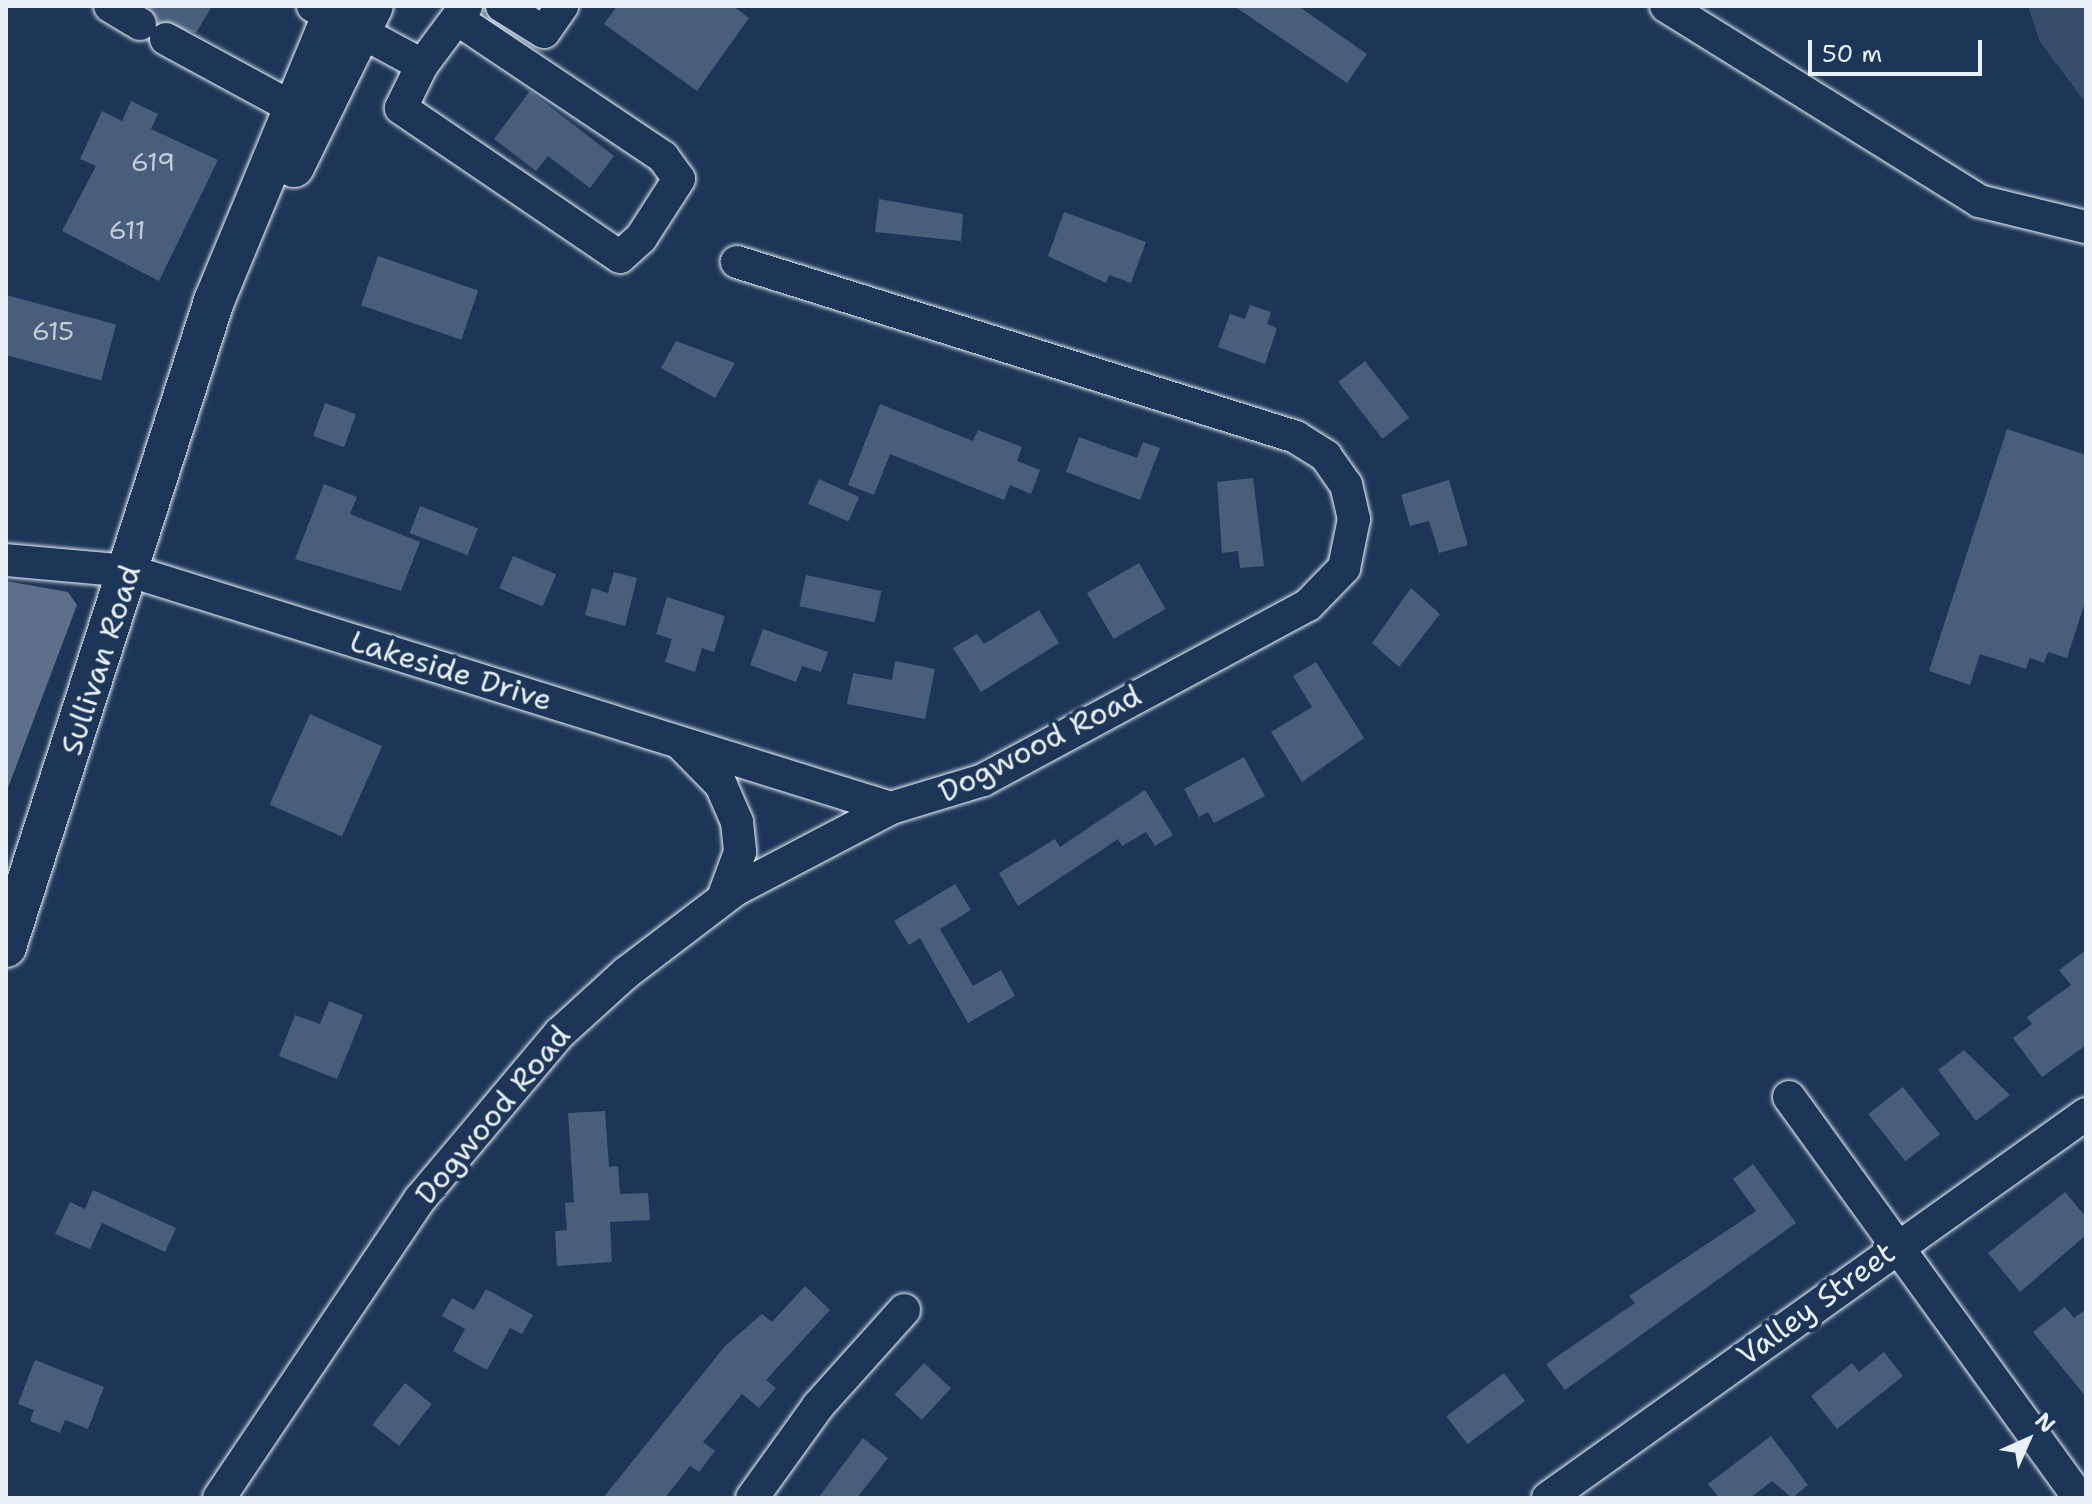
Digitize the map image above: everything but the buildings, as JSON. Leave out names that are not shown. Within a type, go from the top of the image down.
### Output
[{"type":"main road","name":"Sullivan Road","points":[[196,373],[214,301],[291,107],[342,14]]},
{"type":"main road","name":"Sullivan Road","points":[[6,947],[196,373],[342,14]]},
{"type":"street","points":[[110,6],[291,107]]},
{"type":"street","points":[[502,6],[544,32],[562,6]]},
{"type":"street","points":[[1666,6],[1979,201],[2086,227]]},
{"type":"street","points":[[462,12],[663,157],[679,179],[641,238],[620,257],[401,108],[422,65],[462,12]]},
{"type":"street","points":[[342,14],[422,65]]},
{"type":"street","name":"Dogwood Road","points":[[219,1498],[420,1199],[500,1100],[616,982],[723,898],[891,808],[983,780],[1308,605],[1344,568],[1354,519],[1346,485],[1326,456],[1296,437],[737,262]]},
{"type":"street","name":"Lakeside Drive","points":[[6,560],[130,571],[891,808]]},
{"type":"street","points":[[680,742],[721,785],[737,822],[740,852],[723,898]]},
{"type":"street","points":[[1789,1097],[2079,1498]]},
{"type":"street","name":"Valley Street","points":[[1548,1498],[2086,1114]]},
{"type":"street","points":[[752,1498],[818,1406],[904,1310]]},
{"type":"shaded area","points":[[2028,6],[2086,6],[2086,103],[2040,42]]},
{"type":"shaded area","points":[[6,581],[68,592],[77,605],[6,793]]}]
